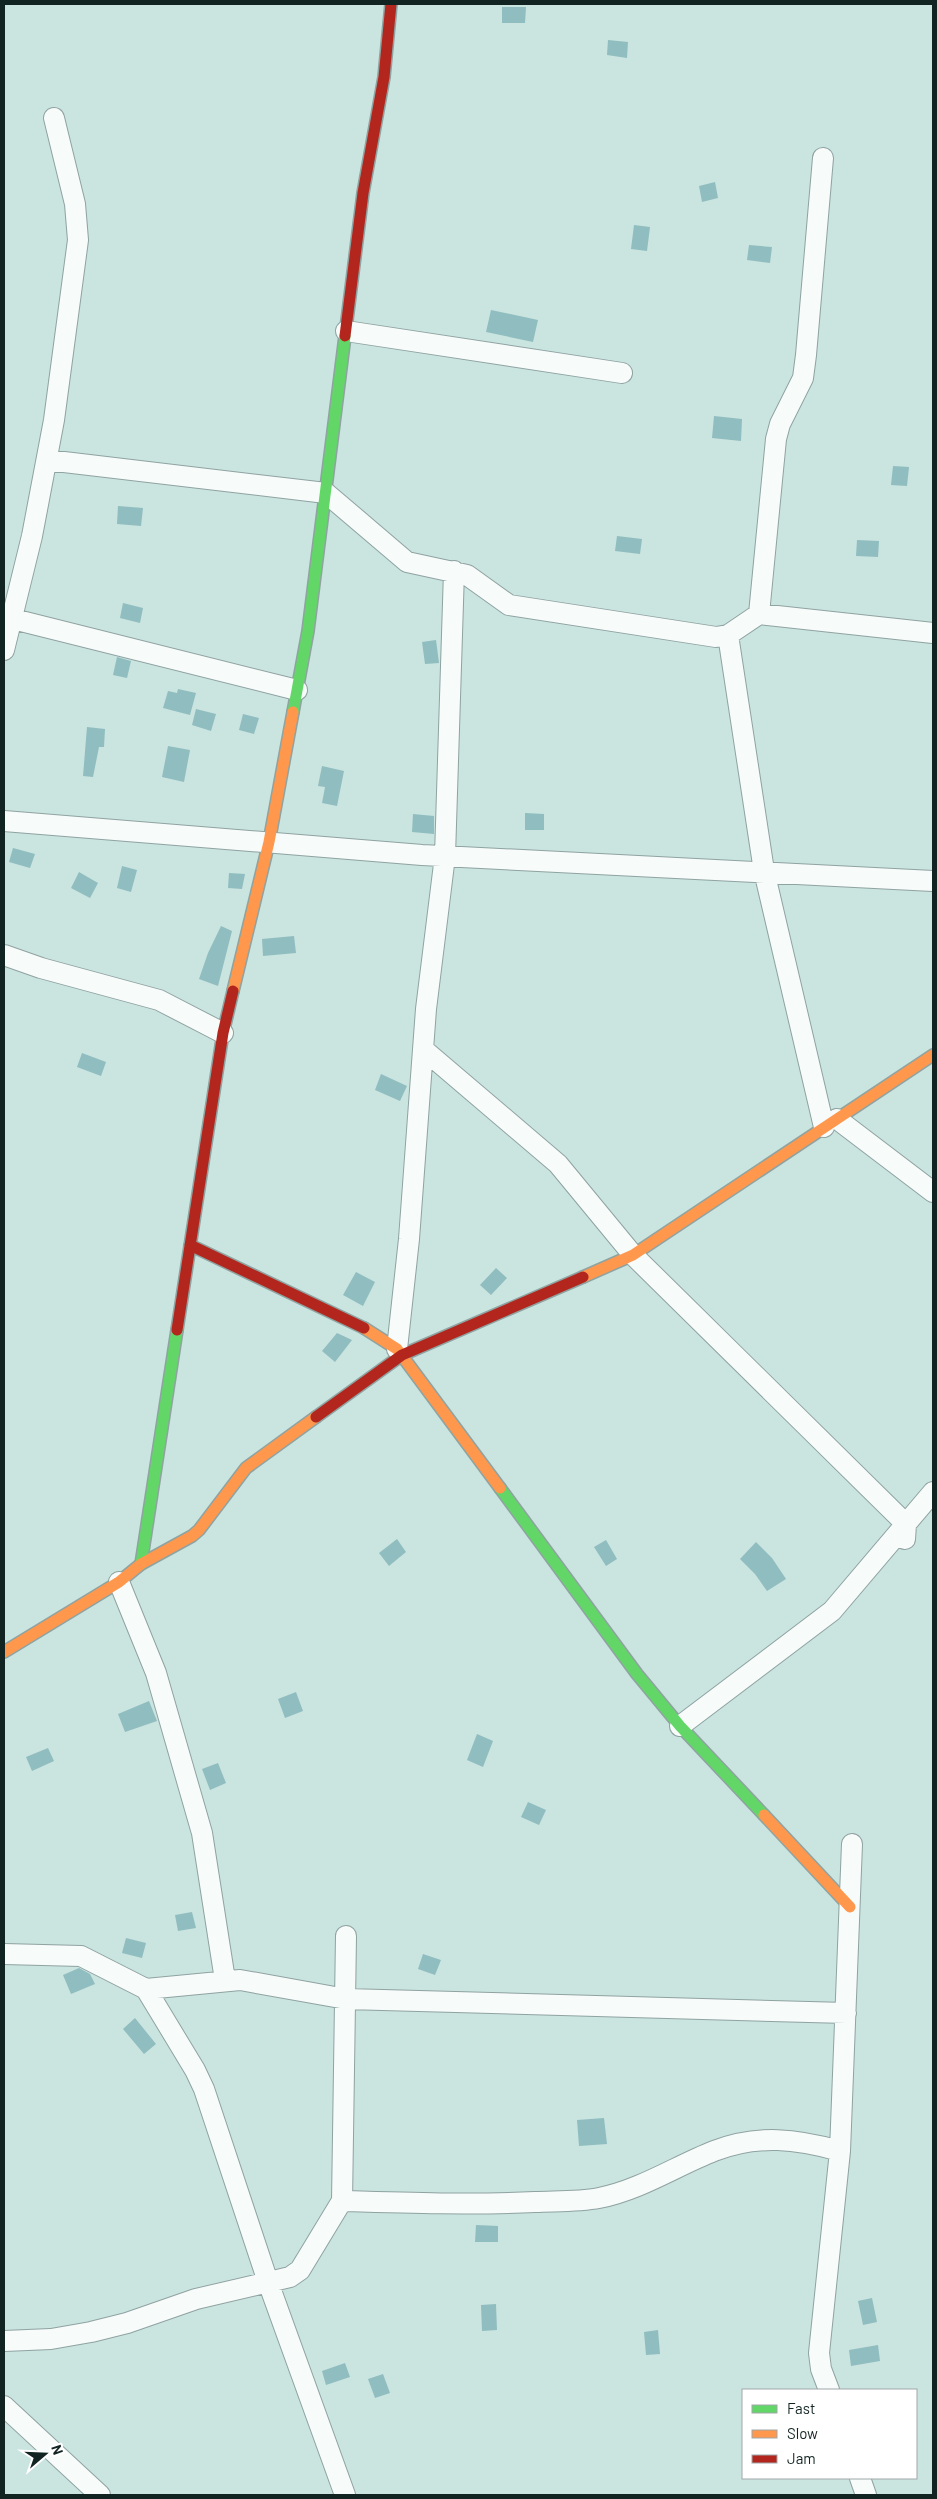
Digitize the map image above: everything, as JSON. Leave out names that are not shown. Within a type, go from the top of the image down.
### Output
[{"type":"street","points":[[141,1564],[223,1033],[269,842],[308,631],[363,193],[384,77],[390,4]]},
{"type":"street","points":[[4,650],[13,619],[47,460],[78,240],[75,204],[54,118]]},
{"type":"street","points":[[759,614],[776,439],[780,424],[802,378],[806,355],[823,158]]},
{"type":"street","points":[[346,331],[622,373]]},
{"type":"street","points":[[47,460],[326,493],[406,562],[467,575],[509,605],[716,637],[728,635],[759,614],[933,633]]},
{"type":"street","points":[[400,1352],[423,1049],[445,856],[454,571]]},
{"type":"street","points":[[13,619],[297,690]]},
{"type":"street","points":[[728,635],[764,871],[830,1123],[933,1192]]},
{"type":"street","points":[[4,821],[445,856],[933,881]]},
{"type":"street","points":[[4,955],[41,968],[159,1000],[223,1033]]},
{"type":"street","points":[[423,1049],[558,1164],[633,1255],[905,1531]]},
{"type":"street","points":[[4,1652],[119,1582],[141,1564],[192,1536],[199,1530],[237,1477],[246,1468],[400,1352],[633,1255],[933,1055]]},
{"type":"street","points":[[190,1245],[370,1331],[400,1352],[636,1674],[680,1726],[850,1907]]},
{"type":"street","points":[[680,1726],[832,1611],[905,1531],[933,1492]]},
{"type":"street","points":[[119,1582],[156,1673],[202,1833],[225,1980]]},
{"type":"street","points":[[829,2389],[821,2369],[819,2353],[840,2151],[852,1844]]},
{"type":"street","points":[[4,2341],[51,2339],[91,2332],[127,2323],[196,2299],[296,2275],[342,2202],[346,1936]]},
{"type":"street","points":[[4,1954],[81,1956],[146,1989],[195,2070],[204,2089],[268,2282],[345,2495]]},
{"type":"street","points":[[146,1989],[240,1980],[346,1999],[846,2012]]},
{"type":"street","points":[[342,2202],[485,2204],[590,2199],[610,2195],[664,2175],[715,2151],[751,2141],[797,2140],[840,2151]]},
{"type":"street","points":[[4,2406],[100,2495]]},
{"type":"street","points":[[860,2479],[866,2495]]},
{"type":"building","points":[[502,7],[526,7],[525,23],[502,23]]},
{"type":"building","points":[[608,40],[628,42],[627,58],[607,55]]},
{"type":"building","points":[[715,182],[718,198],[702,202],[699,186]]},
{"type":"building","points":[[634,225],[650,227],[647,251],[631,249]]},
{"type":"building","points":[[749,245],[772,247],[770,263],[747,260]]},
{"type":"building","points":[[491,310],[538,320],[533,342],[486,332]]},
{"type":"building","points":[[714,416],[742,419],[741,441],[712,438]]},
{"type":"building","points":[[893,466],[909,467],[907,486],[891,485]]},
{"type":"building","points":[[118,506],[143,508],[141,526],[117,524]]},
{"type":"building","points":[[617,536],[642,539],[640,554],[615,551]]},
{"type":"building","points":[[857,540],[879,541],[878,557],[856,556]]},
{"type":"building","points":[[123,603],[143,608],[140,623],[120,618]]},
{"type":"building","points":[[436,640],[439,663],[425,664],[422,642]]},
{"type":"building","points":[[117,657],[131,661],[127,678],[113,675]]},
{"type":"building","points":[[178,689],[196,693],[190,715],[163,708],[168,691],[177,693]]},
{"type":"building","points":[[196,709],[216,714],[211,731],[192,725]]},
{"type":"building","points":[[243,714],[259,718],[254,734],[239,730]]},
{"type":"building","points":[[87,727],[105,729],[104,747],[99,747],[93,777],[83,776]]},
{"type":"building","points":[[168,746],[190,750],[184,782],[162,777]]},
{"type":"building","points":[[322,766],[344,771],[337,806],[322,803],[325,787],[318,786]]},
{"type":"building","points":[[525,813],[544,814],[544,830],[525,830]]},
{"type":"building","points":[[413,814],[434,816],[434,834],[412,832]]},
{"type":"building","points":[[13,848],[35,854],[30,868],[9,862]]},
{"type":"building","points":[[122,866],[137,870],[131,892],[117,888]]},
{"type":"building","points":[[79,872],[98,883],[90,898],[71,888]]},
{"type":"building","points":[[229,873],[245,874],[242,889],[228,888]]},
{"type":"building","points":[[221,926],[232,931],[218,986],[199,979],[208,953]]},
{"type":"building","points":[[294,936],[296,953],[263,956],[262,939]]},
{"type":"building","points":[[82,1053],[106,1062],[101,1076],[77,1067]]},
{"type":"building","points":[[381,1074],[407,1086],[400,1101],[375,1090]]},
{"type":"building","points":[[496,1268],[507,1278],[491,1295],[480,1285]]},
{"type":"building","points":[[356,1272],[375,1282],[363,1306],[343,1295]]},
{"type":"building","points":[[337,1333],[352,1340],[335,1362],[322,1351]]},
{"type":"building","points":[[397,1539],[406,1552],[389,1566],[379,1553]]},
{"type":"building","points":[[606,1540],[617,1559],[606,1566],[594,1547]]},
{"type":"building","points":[[756,1542],[772,1558],[786,1579],[767,1591],[755,1574],[740,1559]]},
{"type":"building","points":[[296,1692],[303,1711],[285,1718],[278,1699]]},
{"type":"building","points":[[149,1701],[157,1721],[125,1732],[118,1714]]},
{"type":"building","points":[[477,1734],[493,1741],[483,1767],[467,1760]]},
{"type":"building","points":[[48,1748],[54,1761],[32,1771],[26,1757]]},
{"type":"building","points":[[218,1763],[226,1783],[210,1790],[202,1769]]},
{"type":"building","points":[[528,1802],[546,1810],[539,1825],[521,1817]]},
{"type":"building","points":[[192,1912],[196,1928],[178,1931],[175,1915]]},
{"type":"building","points":[[126,1938],[146,1943],[142,1958],[122,1953]]},
{"type":"building","points":[[423,1954],[441,1960],[435,1975],[418,1969]]},
{"type":"building","points":[[79,1968],[90,1974],[95,1984],[71,1994],[63,1975]]},
{"type":"building","points":[[135,2018],[156,2044],[144,2054],[123,2029]]},
{"type":"building","points":[[604,2118],[607,2144],[579,2146],[577,2120]]},
{"type":"building","points":[[476,2225],[498,2226],[498,2242],[475,2242]]},
{"type":"building","points":[[872,2298],[877,2322],[863,2325],[858,2301]]},
{"type":"building","points":[[496,2304],[497,2330],[482,2331],[481,2305]]},
{"type":"building","points":[[658,2330],[660,2354],[646,2355],[644,2332]]},
{"type":"building","points":[[878,2345],[880,2361],[851,2366],[849,2350]]},
{"type":"building","points":[[345,2363],[350,2377],[326,2385],[322,2371]]},
{"type":"building","points":[[383,2374],[390,2393],[375,2398],[368,2379]]},
{"type":"traffic: fast","points":[[293,712],[308,631],[345,336]]},
{"type":"traffic: fast","points":[[141,1564],[177,1330]]},
{"type":"traffic: fast","points":[[500,1488],[637,1674],[680,1726],[764,1815]]},
{"type":"traffic: slow","points":[[233,991],[269,842],[293,712]]},
{"type":"traffic: slow","points":[[583,1277],[633,1255],[933,1055]]},
{"type":"traffic: slow","points":[[364,1328],[397,1349],[500,1488]]},
{"type":"traffic: slow","points":[[4,1652],[119,1582],[141,1564],[192,1536],[199,1530],[246,1468],[316,1417]]},
{"type":"traffic: slow","points":[[764,1815],[850,1907]]},
{"type":"traffic: jam","points":[[345,336],[363,193],[384,77],[391,4]]},
{"type":"traffic: jam","points":[[177,1330],[223,1033],[233,991]]},
{"type":"traffic: jam","points":[[190,1245],[364,1328]]},
{"type":"traffic: jam","points":[[316,1417],[402,1355],[583,1277]]}]
